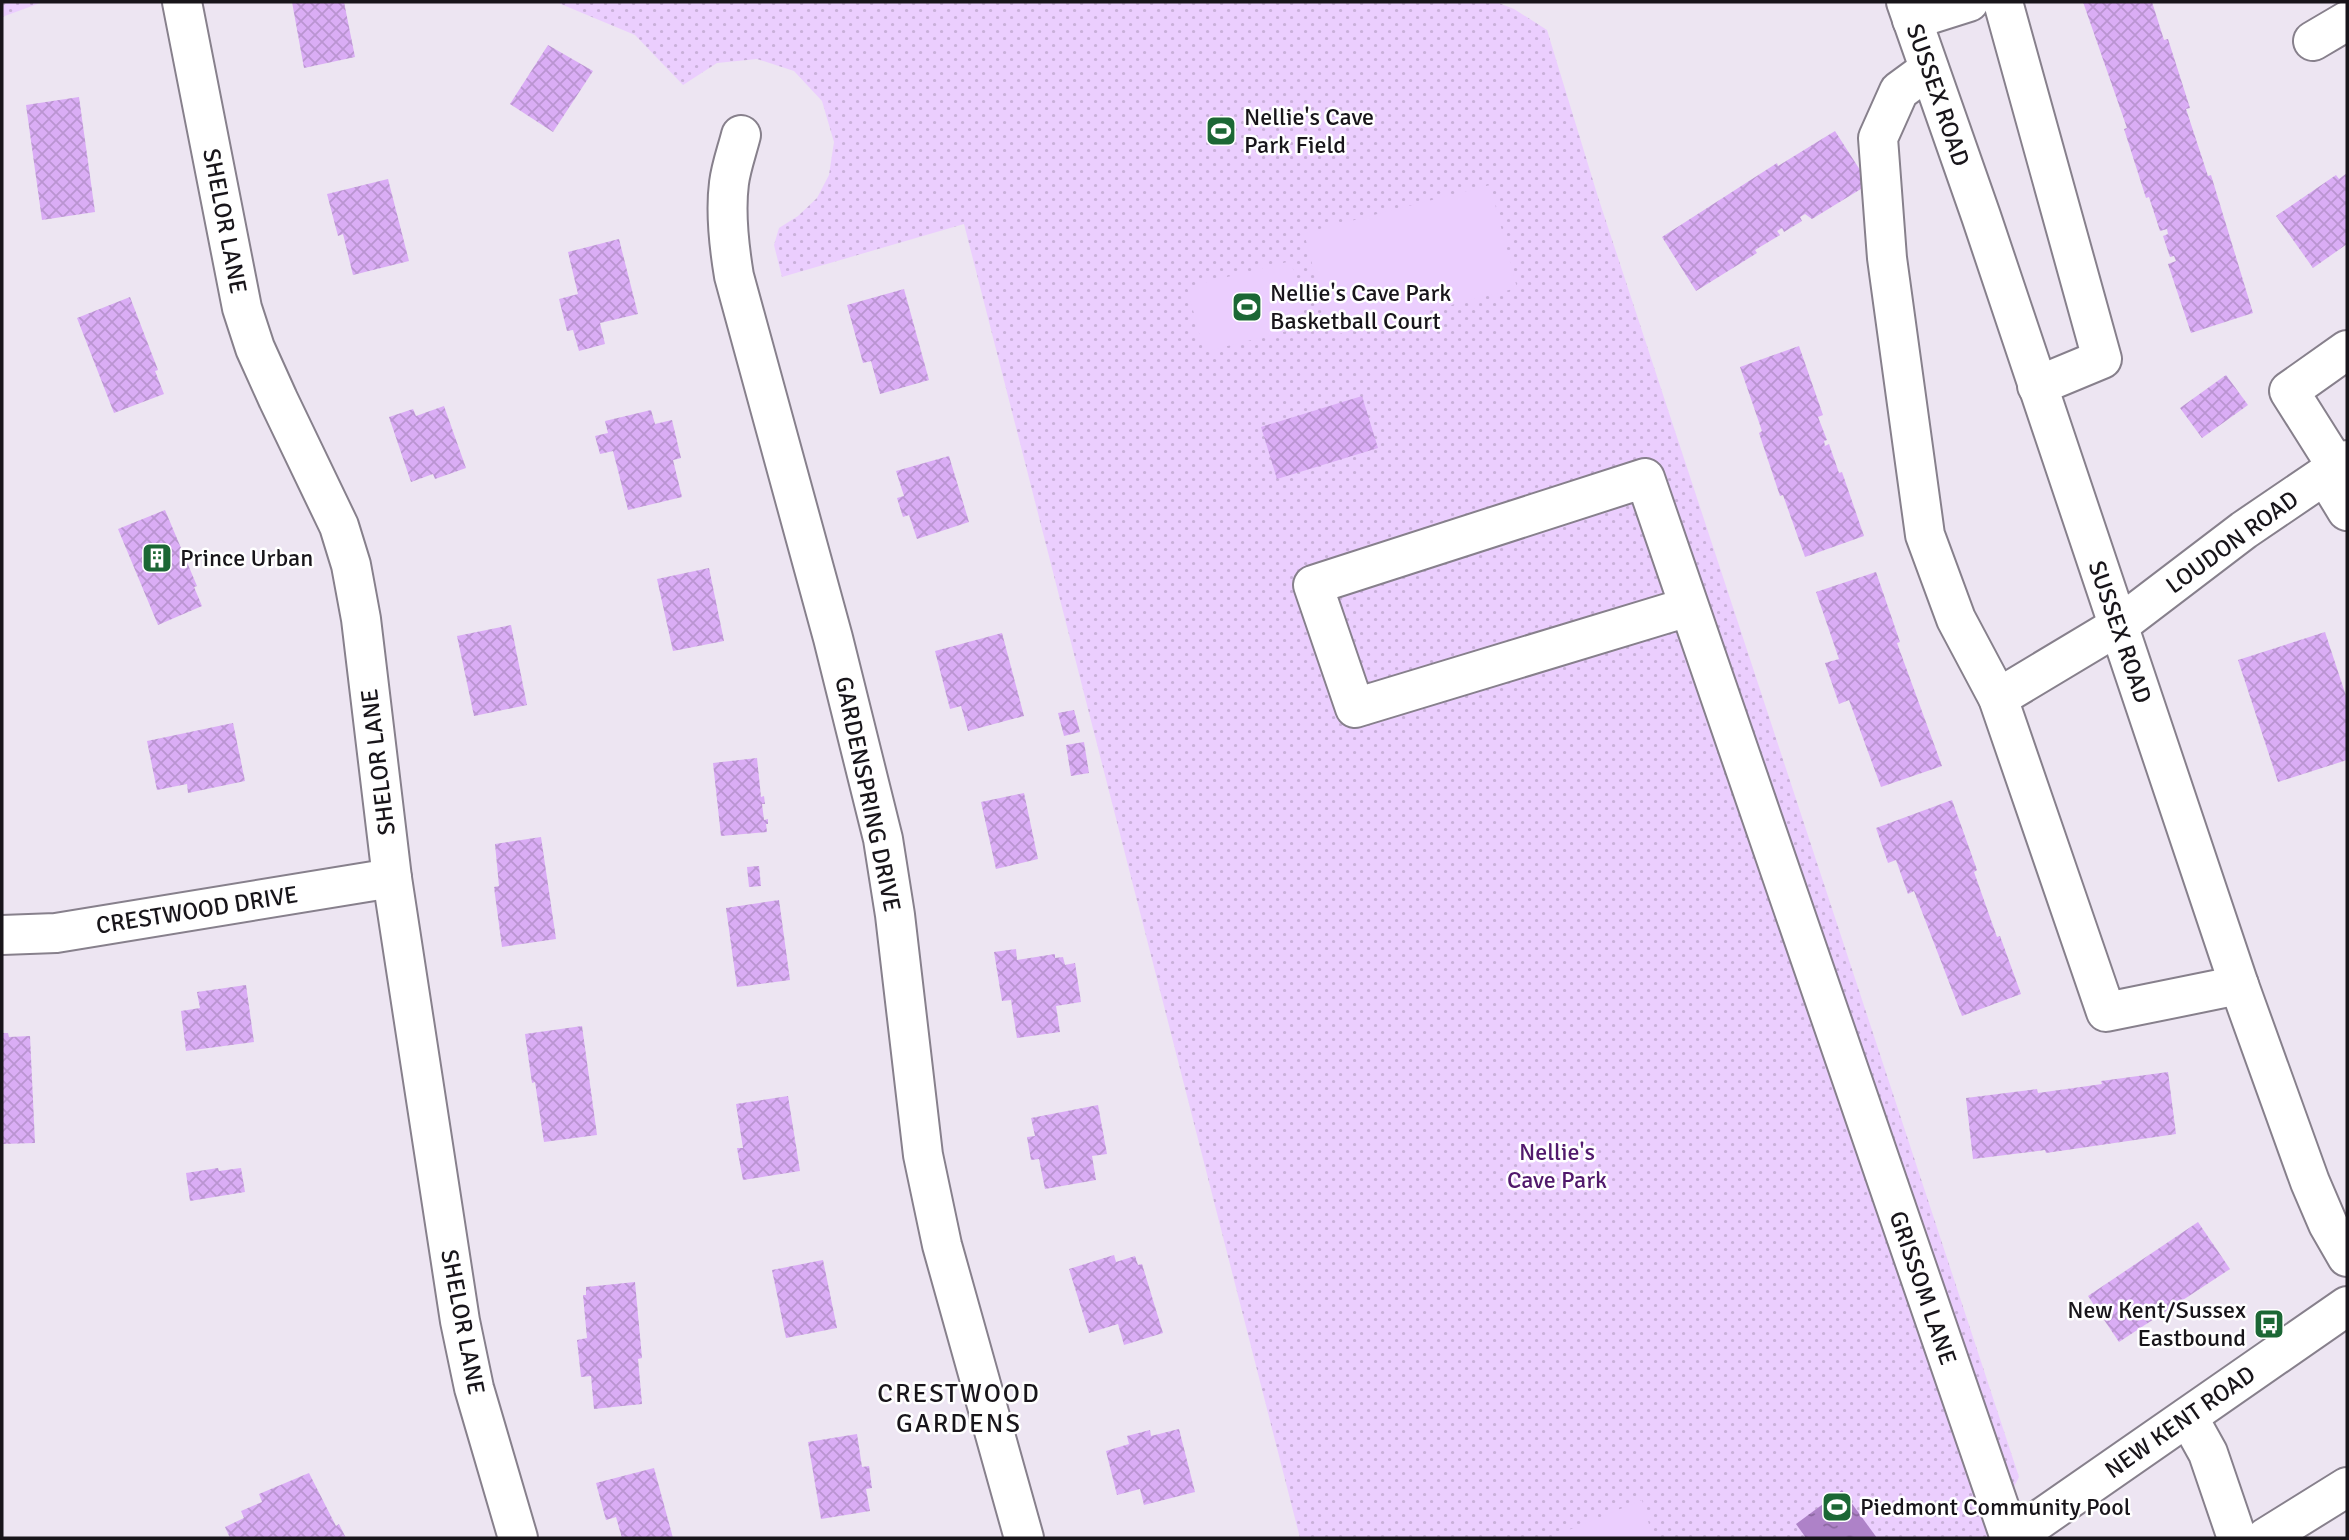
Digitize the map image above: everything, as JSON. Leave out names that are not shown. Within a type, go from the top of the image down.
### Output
[{"type":"street","name":"SHELOR LANE","points":[[182,2],[242,308],[267,374],[339,526],[351,565],[361,619],[392,878],[460,1321],[474,1388],[518,1538]]},
{"type":"street","points":[[1909,11],[1969,2]]},
{"type":"street","points":[[2003,2],[2102,359],[2037,386]]},
{"type":"street","name":"SUSSEX ROAD","points":[[1909,11],[1981,216],[2239,985],[2310,1182],[2328,1224],[2347,1257]]},
{"type":"street","points":[[2313,41],[2347,21]]},
{"type":"street","points":[[1929,69],[1899,91],[1878,138],[1886,258],[1926,535],[1956,619],[1998,698],[2106,1012],[2239,985]]},
{"type":"street","name":"GARDENSPRING DRIVE","points":[[741,135],[727,200],[728,238],[734,276],[833,638],[883,839],[895,915],[923,1155],[942,1245],[1024,1538]]},
{"type":"street","points":[[2347,350],[2288,391],[2336,467],[2347,511]]},
{"type":"street","name":"LOUDON ROAD","points":[[1998,698],[2118,626],[2244,530],[2336,467]]},
{"type":"street","name":"GRISSOM LANE","points":[[1688,607],[1355,708],[1313,585],[1645,478],[2011,1538]]},
{"type":"street","name":"CRESTWOOD DRIVE","points":[[2,935],[56,933],[392,878]]},
{"type":"street","name":"NEW KENT ROAD","points":[[2011,1538],[2347,1306]]},
{"type":"street","points":[[2188,1417],[2208,1453],[2237,1538]]},
{"type":"street","points":[[2265,1538],[2347,1488]]},
{"type":"green space","points":[[2,2],[43,2],[2,17]]},
{"type":"green space","name":"Nellie's Cave Park","points":[[556,2],[1496,2],[1514,9],[1547,30],[1598,197],[2019,1477],[1988,1538],[1300,1538],[964,224],[782,277],[774,245],[779,228],[798,216],[817,198],[829,175],[834,142],[822,101],[794,71],[757,59],[717,63],[683,85],[635,35]]},
{"type":"green space","points":[[1490,185],[1517,288],[1331,336],[1304,233]]},
{"type":"green space","name":"Nellie's Cave Park Basketball Court","points":[[1291,261],[1307,326],[1204,352],[1187,287]]},
{"type":"green space","points":[[1642,1500],[1653,1538],[1549,1538]]},
{"type":"water","name":"Piedmont Community Pool","points":[[1842,1490],[1877,1538],[1806,1538],[1796,1524]]},
{"type":"building","points":[[292,2],[344,2],[355,57],[304,68]]},
{"type":"building","points":[[2083,2],[2152,2],[2164,40],[2168,39],[2190,108],[2186,109],[2208,176],[2211,175],[2253,313],[2191,333],[2168,264],[2176,261],[2174,256],[2170,257],[2163,236],[2168,234],[2167,229],[2160,231],[2149,197],[2146,198],[2124,129],[2127,128]]},
{"type":"building","points":[[548,45],[593,71],[553,132],[510,104]]},
{"type":"building","points":[[79,97],[95,212],[42,220],[26,105]]},
{"type":"building","points":[[1835,131],[1869,184],[1812,219],[1805,214],[1800,217],[1802,221],[1784,232],[1782,228],[1777,231],[1780,235],[1755,250],[1757,253],[1696,291],[1662,237],[1777,163],[1778,166]]},
{"type":"building","points":[[2347,173],[2347,244],[2313,268],[2276,216],[2336,175],[2339,179]]},
{"type":"building","points":[[388,179],[409,261],[353,275],[343,234],[338,236],[327,194]]},
{"type":"building","points":[[619,239],[638,314],[600,323],[605,344],[579,351],[573,330],[567,331],[559,299],[578,294],[568,252]]},
{"type":"building","points":[[904,289],[929,380],[880,394],[871,361],[863,363],[847,305]]},
{"type":"building","points":[[130,297],[158,370],[155,371],[164,394],[114,413],[77,318]]},
{"type":"building","points":[[1799,346],[1823,415],[1818,417],[1827,440],[1824,441],[1825,446],[1829,444],[1839,473],[1842,472],[1864,536],[1805,557],[1783,495],[1780,496],[1740,367]]},
{"type":"building","points":[[2226,375],[2248,405],[2202,438],[2180,408]]},
{"type":"building","points":[[1362,396],[1378,448],[1277,479],[1261,427]]},
{"type":"building","points":[[444,406],[466,468],[435,479],[433,474],[411,482],[389,417],[413,409],[416,416]]},
{"type":"building","points":[[651,410],[655,424],[672,420],[681,458],[673,460],[682,497],[628,510],[613,451],[600,454],[595,436],[608,433],[605,421]]},
{"type":"building","points":[[949,456],[969,522],[917,539],[909,515],[903,517],[897,498],[904,496],[896,471]]},
{"type":"building","name":"Prince Urban","points":[[165,510],[197,586],[194,587],[202,606],[158,625],[118,529]]},
{"type":"building","points":[[709,568],[724,641],[673,651],[657,579]]},
{"type":"building","points":[[1876,572],[1900,642],[1897,643],[1942,766],[1881,787],[1849,700],[1839,704],[1825,663],[1839,659],[1816,592]]},
{"type":"building","points":[[511,625],[527,705],[474,716],[457,636]]},
{"type":"building","points":[[2325,632],[2347,699],[2347,760],[2278,782],[2238,660]]},
{"type":"building","points":[[1002,633],[1024,716],[968,731],[961,706],[950,709],[935,651]]},
{"type":"building","points":[[1074,710],[1080,732],[1064,736],[1058,713]]},
{"type":"building","points":[[233,723],[245,781],[188,793],[187,784],[157,790],[147,741]]},
{"type":"building","points":[[1084,742],[1089,773],[1071,776],[1066,745]]},
{"type":"building","points":[[757,758],[761,797],[764,796],[765,804],[762,804],[764,820],[768,819],[767,832],[721,836],[713,763]]},
{"type":"building","points":[[1024,793],[1038,859],[996,869],[981,802]]},
{"type":"building","points":[[1952,800],[1997,937],[2000,936],[2021,994],[1962,1016],[1914,891],[1908,894],[1896,860],[1888,863],[1876,828]]},
{"type":"building","points":[[541,837],[556,939],[502,947],[494,887],[499,886],[495,844]]},
{"type":"building","points":[[759,866],[761,886],[749,887],[747,867]]},
{"type":"building","points":[[779,900],[790,980],[737,987],[726,908]]},
{"type":"building","points":[[1016,949],[1017,960],[1055,954],[1055,958],[1063,957],[1065,965],[1075,963],[1081,1002],[1056,1006],[1060,1032],[1017,1038],[1011,1000],[1002,1001],[994,952]]},
{"type":"building","points":[[246,985],[254,1042],[186,1051],[181,1011],[200,1008],[197,992]]},
{"type":"building","points":[[582,1026],[597,1135],[544,1142],[525,1034]]},
{"type":"building","points":[[2,1033],[8,1033],[9,1037],[30,1036],[35,1143],[2,1144]]},
{"type":"building","points":[[2168,1072],[2176,1134],[2046,1153],[2045,1150],[1973,1159],[1966,1098],[2037,1089],[2038,1093]]},
{"type":"building","points":[[788,1096],[800,1171],[743,1180],[737,1148],[743,1148],[736,1104]]},
{"type":"building","points":[[1098,1105],[1107,1154],[1092,1156],[1096,1180],[1045,1189],[1039,1159],[1031,1160],[1027,1137],[1035,1136],[1031,1118]]},
{"type":"building","points":[[218,1168],[219,1171],[241,1168],[245,1192],[190,1201],[186,1173]]},
{"type":"building","points":[[2198,1222],[2230,1269],[2119,1342],[2088,1296]]},
{"type":"building","points":[[1114,1255],[1116,1262],[1135,1256],[1138,1265],[1142,1264],[1163,1333],[1124,1345],[1118,1324],[1089,1333],[1069,1269]]},
{"type":"building","points":[[823,1260],[837,1328],[786,1338],[772,1270]]},
{"type":"building","points":[[635,1282],[642,1358],[638,1359],[642,1404],[594,1409],[591,1376],[581,1377],[577,1340],[587,1338],[583,1295],[586,1295],[586,1287]]},
{"type":"building","points":[[1179,1429],[1195,1492],[1144,1505],[1140,1489],[1117,1495],[1106,1451],[1129,1444],[1127,1436],[1150,1430],[1151,1436]]},
{"type":"building","points":[[857,1434],[862,1467],[869,1466],[872,1488],[866,1489],[870,1511],[821,1519],[808,1442]]},
{"type":"building","points":[[654,1468],[673,1538],[622,1538],[616,1517],[606,1520],[596,1483]]},
{"type":"building","points":[[309,1473],[336,1526],[339,1524],[346,1538],[230,1538],[225,1527],[244,1518],[241,1511],[262,1502],[259,1494]]},
{"type":"place","name":"Nellie's Cave Park Field","points":[[1221,131]]},
{"type":"place","name":"Nellie's Cave Park Basketball Court","points":[[1247,307]]},
{"type":"place","name":"Prince Urban","points":[[157,558]]},
{"type":"place","name":"New Kent/Sussex Eastbound","points":[[2269,1324]]},
{"type":"place","name":"Piedmont Community Pool","points":[[1837,1507]]},
{"type":"district","name":"CRESTWOOD GARDENS","points":[[959,1408]]}]
